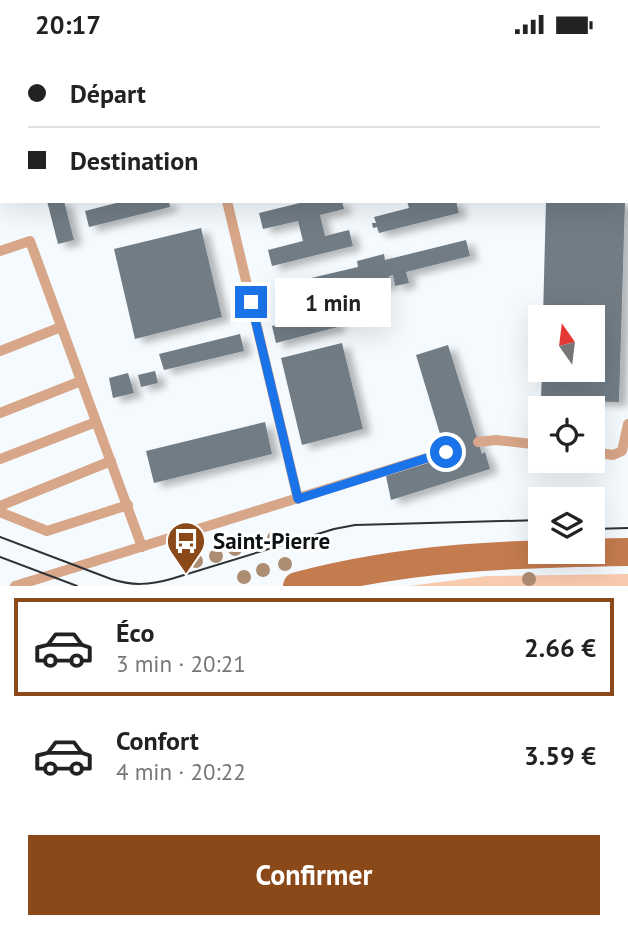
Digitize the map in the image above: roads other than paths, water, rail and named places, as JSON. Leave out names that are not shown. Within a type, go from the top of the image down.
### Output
[{"type":"main road","points":[[297,586],[372,568],[435,559],[496,554],[628,552]]},
{"type":"lane","points":[[227,203],[298,499]]},
{"type":"lane","points":[[0,251],[30,241],[142,547]]},
{"type":"lane","points":[[0,351],[61,327]]},
{"type":"lane","points":[[0,413],[81,381]]},
{"type":"lane","points":[[0,459],[96,422]]},
{"type":"lane","points":[[605,454],[613,455],[622,451],[628,424]]},
{"type":"lane","points":[[478,442],[496,440],[528,444]]},
{"type":"lane","points":[[15,586],[446,452]]},
{"type":"lane","points":[[0,506],[111,461]]},
{"type":"lane","points":[[0,512],[47,531],[128,505]]},
{"type":"tram line","points":[[0,537],[111,579],[141,584],[171,579],[355,525],[528,520]]},
{"type":"tram line","points":[[605,529],[628,528]]},
{"type":"tram line","points":[[0,557],[77,586]]},
{"type":"place","name":"Saint-Pierre","points":[[186,575]]}]
